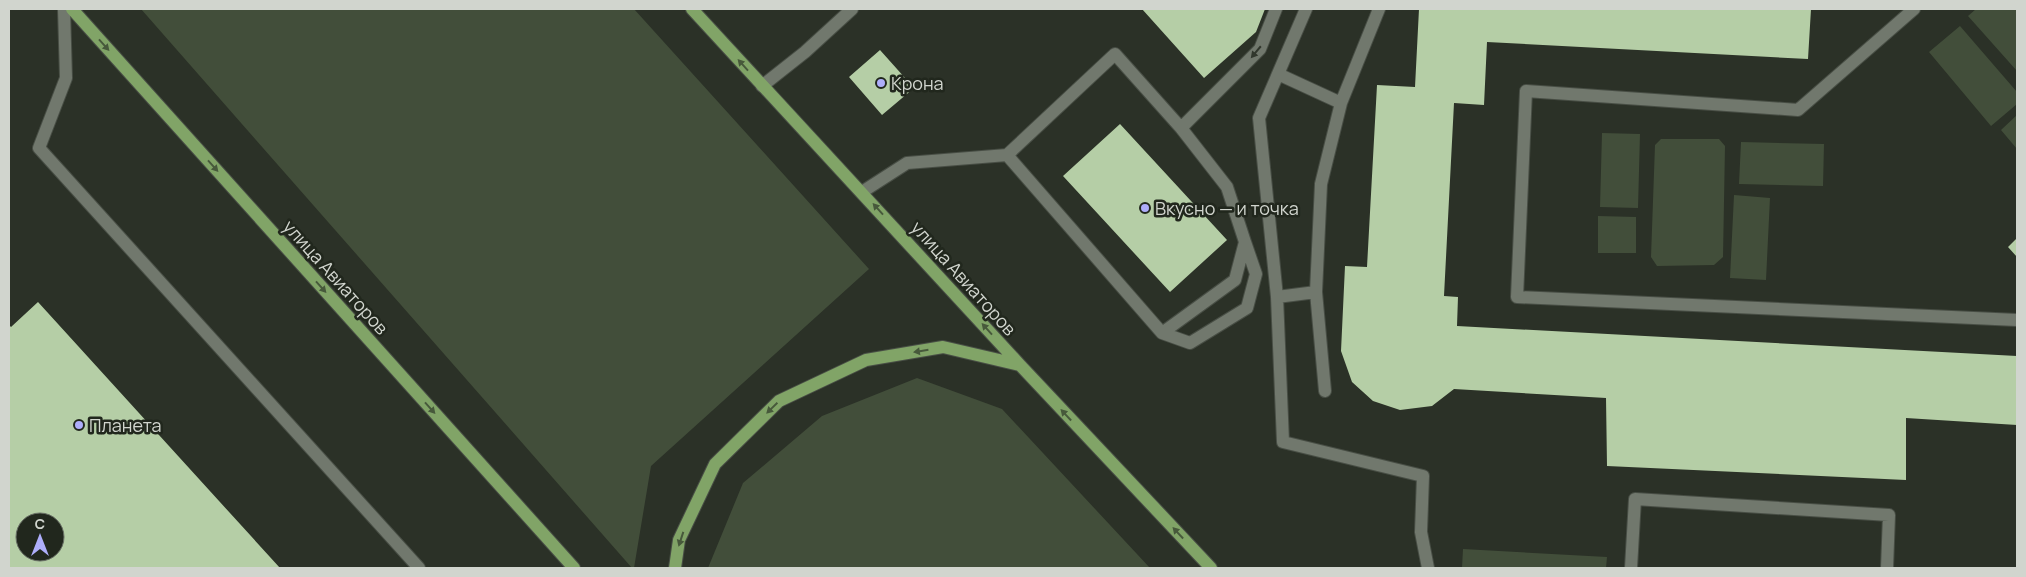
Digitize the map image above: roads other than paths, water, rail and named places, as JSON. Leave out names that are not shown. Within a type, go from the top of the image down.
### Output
[{"type":"main road","name":"улица Авиаторов","points":[[72,9],[574,568]]},
{"type":"main road","name":"улица Авиаторов","points":[[692,9],[1020,365],[1212,568]]},
{"type":"main road","points":[[675,568],[679,540],[715,464],[779,401],[866,360],[943,347],[1020,365]]},
{"type":"lane","points":[[64,9],[66,78],[39,148],[420,568]]},
{"type":"lane","points":[[762,86],[805,52],[852,9]]},
{"type":"lane","points":[[1181,128],[1260,49],[1276,9]]},
{"type":"lane","points":[[1306,9],[1259,118],[1276,297],[1283,442],[1423,476],[1421,532],[1428,568]]},
{"type":"lane","points":[[1325,391],[1316,292],[1321,184],[1341,103],[1378,9]]},
{"type":"lane","points":[[1910,10],[1798,110],[1526,91],[1517,297],[2017,320]]},
{"type":"lane","points":[[862,192],[907,163],[1007,155],[1115,54],[1181,128],[1227,186],[1256,274],[1247,308],[1190,343],[1162,333],[1007,155]]},
{"type":"lane","points":[[1278,74],[1341,103]]},
{"type":"lane","points":[[1162,333],[1235,280],[1246,242]]},
{"type":"lane","points":[[1276,297],[1316,292]]},
{"type":"lane","points":[[1631,568],[1635,499],[1889,515],[1887,568]]},
{"type":"place","name":"Крона","points":[[881,83]]},
{"type":"place","name":"Вкусно — и точка","points":[[1145,208]]},
{"type":"place","name":"Планета","points":[[79,425]]}]
